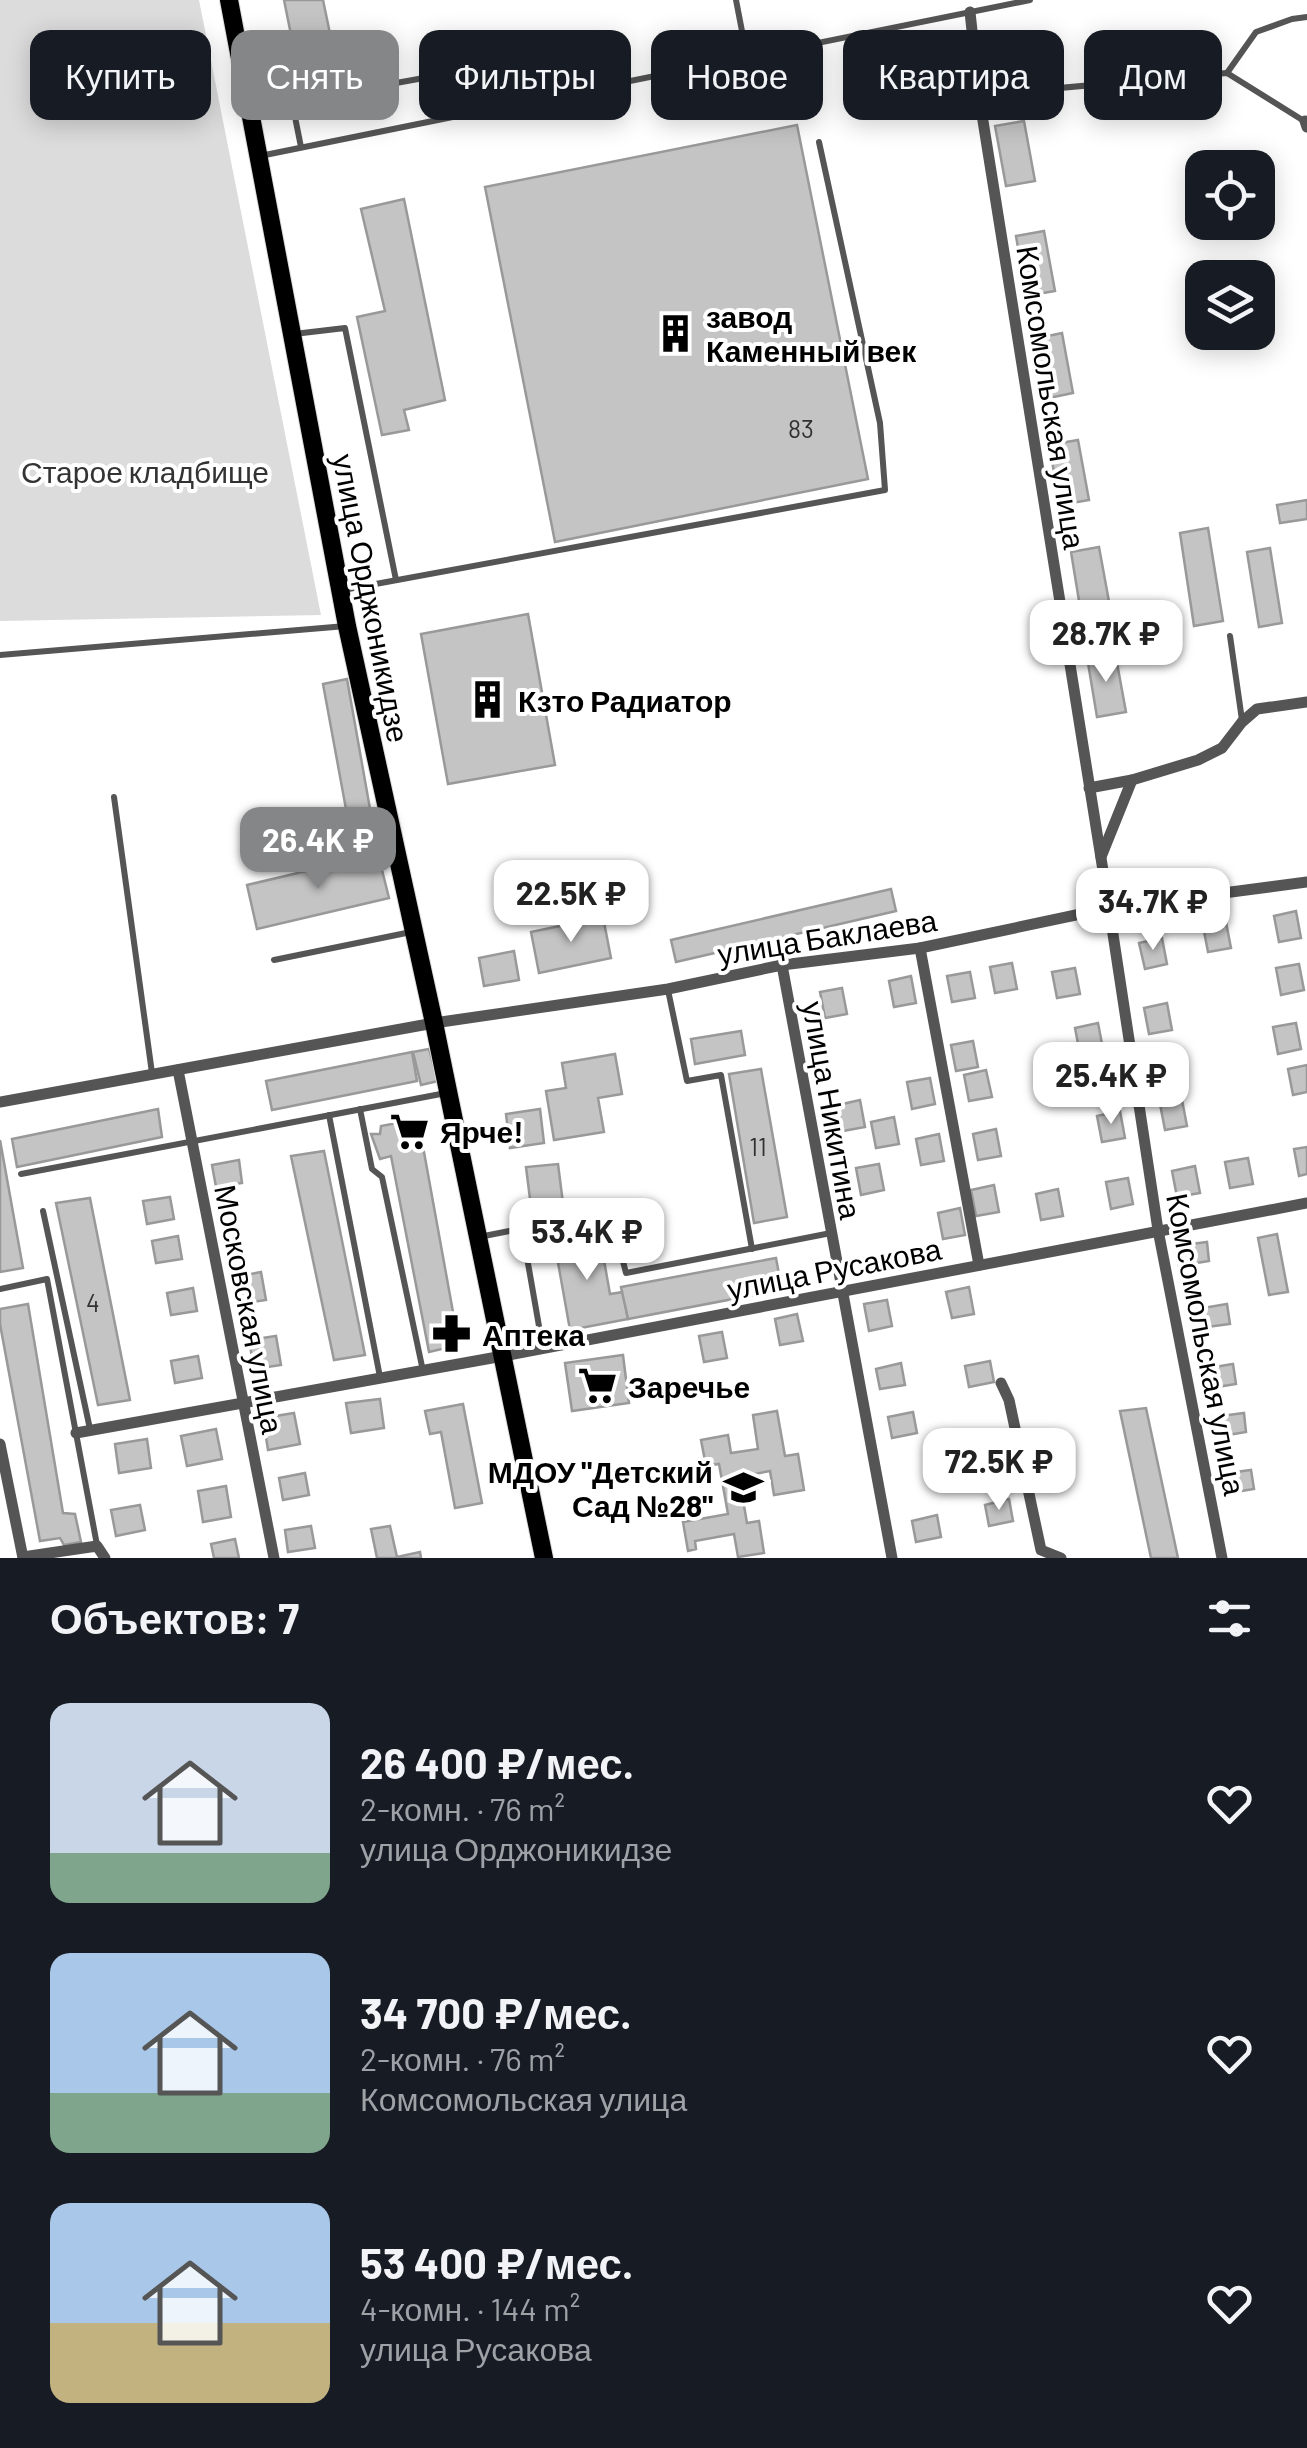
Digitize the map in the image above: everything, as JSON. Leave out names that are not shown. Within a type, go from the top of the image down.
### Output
[{"type":"main road","name":"улица Орджоникидзе","points":[[229,0],[235,30]]},
{"type":"main road","name":"улица Орджоникидзе","points":[[252,120],[348,626],[544,1558]]},
{"type":"street","name":"Комсомольская улица","points":[[970,12],[972,30]]},
{"type":"street","name":"Комсомольская улица","points":[[984,120],[1158,1230],[1222,1558]]},
{"type":"street","points":[[1089,788],[1198,760],[1222,748],[1256,709],[1307,702]]},
{"type":"street","points":[[1100,857],[1132,780]]},
{"type":"street","name":"улица Баклаева","points":[[0,1102],[434,1023],[668,989],[782,965],[920,948],[1109,908],[1307,882]]},
{"type":"street","points":[[920,948],[979,1265]]},
{"type":"street","name":"улица Никитина","points":[[782,965],[892,1558]]},
{"type":"street","name":"Московская улица","points":[[178,1070],[274,1558]]},
{"type":"street","name":"улица Русакова","points":[[76,1433],[1307,1203]]},
{"type":"street","points":[[1002,1383],[1010,1400],[1041,1550],[1060,1558]]},
{"type":"street","points":[[0,1444],[23,1558],[97,1546],[105,1558]]},
{"type":"lane","points":[[736,0],[742,30]]},
{"type":"lane","points":[[823,42],[1030,0]]},
{"type":"lane","points":[[1226,73],[1256,32],[1307,17]]},
{"type":"lane","points":[[1064,88],[1226,73],[1306,124]]},
{"type":"lane","points":[[259,156],[651,77]]},
{"type":"lane","points":[[296,120],[301,148]]},
{"type":"lane","points":[[341,591],[885,490],[880,423],[819,142]]},
{"type":"lane","points":[[293,334],[345,328],[396,580]]},
{"type":"lane","points":[[0,655],[348,626]]},
{"type":"lane","points":[[1230,636],[1242,722]]},
{"type":"lane","points":[[114,797],[152,1074]]},
{"type":"lane","points":[[274,960],[412,932]]},
{"type":"lane","points":[[668,989],[687,1081],[722,1075],[752,1249]]},
{"type":"lane","points":[[21,1174],[447,1093]]},
{"type":"lane","points":[[360,1109],[372,1169],[382,1177],[423,1371]]},
{"type":"lane","points":[[329,1115],[380,1378]]},
{"type":"lane","points":[[43,1211],[90,1430]]},
{"type":"lane","points":[[478,1238],[610,1211],[626,1272],[831,1234]]},
{"type":"lane","points":[[522,1229],[543,1348]]},
{"type":"lane","points":[[0,1289],[47,1279],[97,1546]]},
{"type":"green space","name":"Старое кладбище","points":[[0,0],[199,0],[205,30],[30,30],[30,120],[211,120],[211,60],[321,615],[0,621]]},
{"type":"building","points":[[284,0],[323,0],[329,30],[290,30]]},
{"type":"building","points":[[1024,121],[1035,181],[1006,186],[995,126]]},
{"type":"building","name":"завод Каменный век","points":[[797,125],[868,479],[555,542],[485,187]]},
{"type":"building","points":[[404,199],[445,400],[404,410],[409,430],[382,435],[357,317],[385,311],[361,209]]},
{"type":"building","points":[[1044,231],[1055,291],[1026,296],[1016,236]]},
{"type":"building","points":[[1062,333],[1073,393],[1044,399],[1034,339]]},
{"type":"building","points":[[1078,440],[1089,500],[1060,505],[1049,445]]},
{"type":"building","points":[[1307,500],[1307,519],[1280,523],[1277,505]]},
{"type":"building","points":[[1208,528],[1223,621],[1194,626],[1180,533]]},
{"type":"building","points":[[1099,547],[1110,607],[1081,613],[1071,552]]},
{"type":"building","points":[[1270,548],[1282,623],[1259,627],[1247,552]]},
{"type":"building","name":"Кзто Радиатор","points":[[528,614],[555,765],[448,784],[421,634]]},
{"type":"building","points":[[1115,652],[1126,712],[1097,717],[1087,657]]},
{"type":"building","points":[[347,679],[378,854],[355,858],[323,684]]},
{"type":"building","points":[[378,854],[389,898],[257,929],[247,885]]},
{"type":"building","points":[[891,889],[896,911],[676,962],[671,940]]},
{"type":"building","points":[[1296,911],[1301,938],[1279,942],[1274,916]]},
{"type":"building","points":[[603,917],[611,958],[539,973],[531,932]]},
{"type":"building","points":[[1226,922],[1231,948],[1208,952],[1203,926]]},
{"type":"building","points":[[1162,938],[1167,964],[1145,969],[1139,943]]},
{"type":"building","points":[[514,951],[519,980],[484,986],[479,958]]},
{"type":"building","points":[[1012,963],[1017,989],[995,993],[990,967]]},
{"type":"building","points":[[1299,964],[1304,990],[1281,995],[1276,968]]},
{"type":"building","points":[[1075,968],[1080,994],[1057,998],[1052,972]]},
{"type":"building","points":[[970,972],[975,998],[952,1002],[947,976]]},
{"type":"building","points":[[911,976],[916,1003],[894,1007],[889,981]]},
{"type":"building","points":[[842,988],[847,1014],[825,1018],[820,992]]},
{"type":"building","points":[[1167,1003],[1172,1030],[1149,1034],[1144,1008]]},
{"type":"building","points":[[1098,1023],[1103,1049],[1080,1054],[1075,1028]]},
{"type":"building","points":[[1296,1023],[1301,1049],[1278,1054],[1273,1027]]},
{"type":"building","points":[[741,1031],[745,1055],[695,1064],[691,1039]]},
{"type":"building","points":[[973,1041],[978,1067],[956,1071],[951,1045]]},
{"type":"building","points":[[429,1049],[438,1081],[421,1085],[413,1052]]},
{"type":"building","points":[[412,1052],[417,1081],[272,1110],[266,1081]]},
{"type":"building","points":[[615,1054],[622,1094],[598,1098],[604,1132],[554,1140],[546,1091],[566,1088],[562,1063]]},
{"type":"building","points":[[1179,1055],[1184,1081],[1162,1086],[1157,1060]]},
{"type":"building","points":[[1307,1065],[1307,1092],[1293,1095],[1288,1069]]},
{"type":"building","points":[[761,1069],[787,1217],[754,1223],[729,1074]]},
{"type":"building","points":[[986,1070],[992,1097],[969,1101],[964,1075]]},
{"type":"building","points":[[930,1078],[935,1104],[912,1109],[907,1082]]},
{"type":"building","points":[[860,1100],[865,1127],[843,1131],[838,1105]]},
{"type":"building","points":[[1182,1100],[1187,1126],[1165,1130],[1160,1104]]},
{"type":"building","points":[[158,1109],[162,1137],[17,1167],[12,1139]]},
{"type":"building","points":[[540,1109],[544,1143],[510,1148],[506,1114]]},
{"type":"building","points":[[1120,1111],[1125,1138],[1102,1142],[1097,1116]]},
{"type":"building","points":[[894,1117],[899,1144],[876,1148],[871,1122]]},
{"type":"building","points":[[418,1119],[459,1345],[429,1352],[391,1156],[380,1159],[371,1134],[380,1134],[381,1126]]},
{"type":"building","points":[[996,1129],[1001,1156],[978,1160],[973,1134]]},
{"type":"building","points":[[939,1134],[944,1161],[921,1165],[916,1139]]},
{"type":"building","points":[[0,1140],[23,1268],[0,1272]]},
{"type":"building","points":[[1307,1147],[1307,1174],[1299,1176],[1294,1149]]},
{"type":"building","points":[[324,1151],[365,1355],[334,1360],[291,1156]]},
{"type":"building","points":[[1248,1158],[1253,1184],[1230,1188],[1225,1162]]},
{"type":"building","points":[[239,1160],[242,1183],[216,1187],[212,1165]]},
{"type":"building","points":[[558,1164],[564,1211],[532,1215],[526,1167]]},
{"type":"building","points":[[879,1164],[884,1190],[861,1195],[856,1168]]},
{"type":"building","points":[[1195,1166],[1200,1193],[1177,1197],[1172,1171]]},
{"type":"building","points":[[1128,1178],[1133,1204],[1111,1209],[1106,1182]]},
{"type":"building","points":[[994,1185],[999,1212],[976,1216],[971,1190]]},
{"type":"building","points":[[1058,1189],[1063,1216],[1041,1220],[1036,1194]]},
{"type":"building","points":[[170,1197],[174,1219],[147,1224],[143,1201]]},
{"type":"building","points":[[90,1198],[130,1400],[98,1405],[56,1203]]},
{"type":"building","points":[[960,1208],[965,1235],[943,1239],[938,1213]]},
{"type":"building","points":[[599,1232],[610,1294],[623,1292],[628,1319],[570,1330],[554,1240]]},
{"type":"building","points":[[1277,1234],[1288,1292],[1269,1295],[1258,1238]]},
{"type":"building","points":[[178,1236],[182,1259],[156,1263],[152,1241]]},
{"type":"building","points":[[1207,1242],[1209,1261],[1179,1266],[1176,1246]]},
{"type":"building","points":[[776,1258],[779,1274],[788,1272],[791,1288],[628,1319],[621,1287]]},
{"type":"building","points":[[261,1272],[266,1300],[245,1303],[240,1276]]},
{"type":"building","points":[[969,1287],[974,1314],[952,1318],[946,1292]]},
{"type":"building","points":[[193,1288],[197,1311],[171,1315],[167,1293]]},
{"type":"building","points":[[887,1300],[892,1326],[869,1331],[864,1304]]},
{"type":"building","points":[[28,1304],[63,1513],[75,1514],[81,1542],[64,1545],[60,1538],[40,1541],[0,1324],[0,1309]]},
{"type":"building","points":[[1227,1304],[1230,1324],[1199,1328],[1197,1309]]},
{"type":"building","points":[[797,1314],[803,1341],[780,1345],[775,1319]]},
{"type":"building","points":[[722,1332],[727,1358],[704,1362],[699,1336]]},
{"type":"building","points":[[276,1336],[281,1365],[254,1369],[249,1340]]},
{"type":"building","name":"Заречье","points":[[623,1355],[629,1403],[572,1411],[565,1363]]},
{"type":"building","points":[[198,1356],[202,1378],[175,1383],[171,1361]]},
{"type":"building","points":[[990,1361],[994,1382],[969,1387],[965,1366]]},
{"type":"building","points":[[901,1363],[905,1385],[880,1389],[876,1369]]},
{"type":"building","points":[[1233,1364],[1236,1384],[1205,1389],[1202,1369]]},
{"type":"building","points":[[380,1399],[384,1428],[351,1433],[346,1403]]},
{"type":"building","points":[[463,1404],[482,1503],[455,1508],[441,1432],[430,1434],[425,1411]]},
{"type":"building","points":[[1146,1408],[1178,1558],[1151,1558],[1120,1411]]},
{"type":"building","points":[[777,1411],[785,1456],[798,1454],[804,1490],[774,1495],[770,1471],[739,1477],[747,1523],[759,1521],[764,1553],[738,1557],[734,1534],[695,1541],[696,1549],[688,1551],[683,1522],[728,1514],[719,1464],[706,1466],[701,1440],[728,1435],[731,1453],[758,1449],[753,1415]]},
{"type":"building","points":[[913,1412],[917,1433],[892,1438],[888,1417]]},
{"type":"building","points":[[294,1413],[300,1444],[268,1450],[263,1418]]},
{"type":"building","points":[[1244,1413],[1246,1432],[1216,1437],[1213,1417]]},
{"type":"building","points":[[216,1429],[222,1459],[187,1466],[181,1436]]},
{"type":"building","points":[[1005,1438],[1009,1460],[985,1465],[981,1444]]},
{"type":"building","points":[[147,1439],[151,1468],[119,1473],[115,1444]]},
{"type":"building","points":[[1251,1470],[1254,1489],[1223,1494],[1220,1474]]},
{"type":"building","points":[[305,1473],[309,1495],[283,1500],[279,1478]]},
{"type":"building","points":[[226,1486],[231,1517],[203,1522],[198,1491]]},
{"type":"building","points":[[1009,1499],[1013,1521],[989,1526],[985,1505]]},
{"type":"building","points":[[140,1505],[145,1530],[116,1536],[111,1510]]},
{"type":"building","points":[[937,1515],[941,1537],[916,1542],[912,1521]]},
{"type":"building","points":[[311,1526],[315,1548],[288,1552],[285,1530]]},
{"type":"building","points":[[390,1526],[397,1557],[420,1552],[421,1558],[377,1558],[371,1529]]},
{"type":"building","points":[[235,1539],[239,1558],[214,1558],[211,1544]]},
{"type":"place","name":"завод Каменный век","points":[[676,333]]},
{"type":"place","name":"Кзто Радиатор","points":[[488,700]]},
{"type":"place","name":"Ярче!","points":[[410,1131]]},
{"type":"place","name":"Аптека","points":[[452,1334]]},
{"type":"place","name":"Заречье","points":[[598,1386]]},
{"type":"place","name":"МДОУ \"Детский Сад №28\"","points":[[743,1488]]}]
